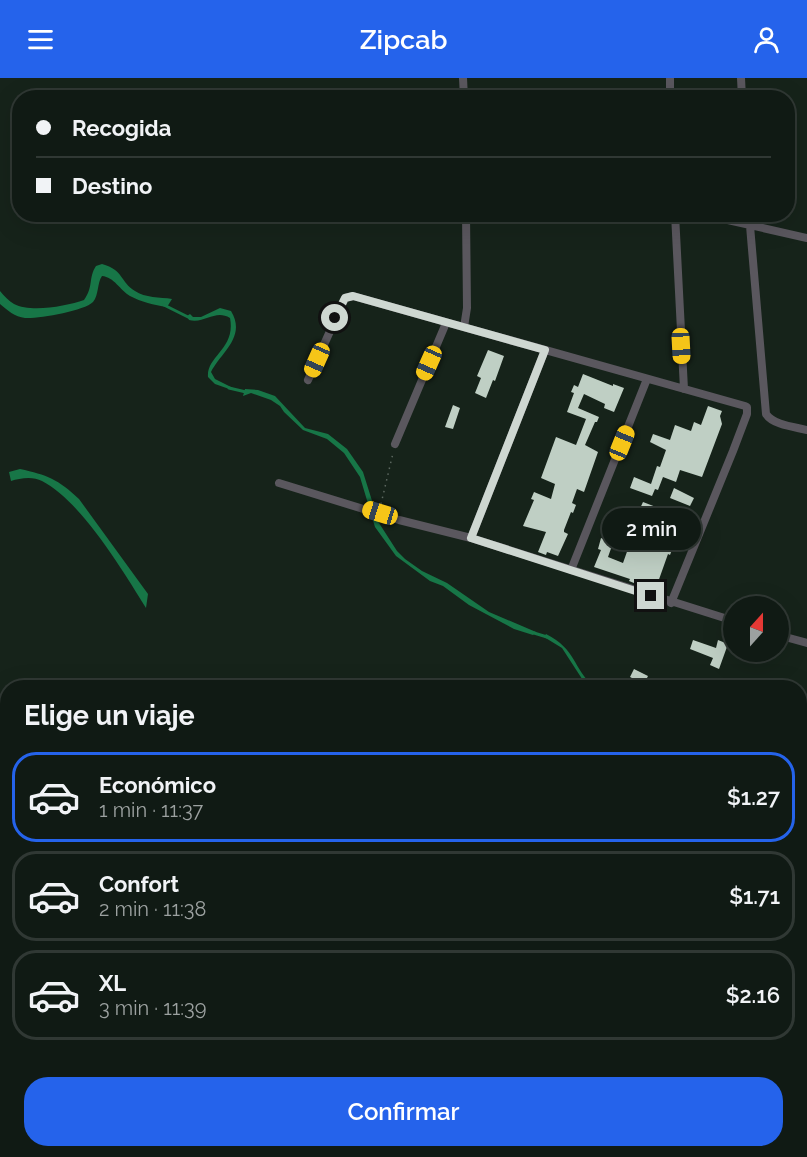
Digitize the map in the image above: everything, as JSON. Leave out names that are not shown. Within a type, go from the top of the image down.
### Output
[{"type":"street","points":[[464,327],[467,308],[466,222]]},
{"type":"street","points":[[675,222],[684,389]]},
{"type":"street","points":[[739,222],[807,238]]},
{"type":"street","points":[[749,224],[766,414],[774,421],[807,430]]},
{"type":"street","points":[[308,380],[345,298],[353,296],[747,407],[748,410],[734,451],[670,603]]},
{"type":"street","points":[[395,444],[446,323]]},
{"type":"street","points":[[471,538],[545,350]]},
{"type":"street","points":[[571,570],[647,379]]},
{"type":"street","points":[[279,483],[471,538],[670,603],[723,618]]},
{"type":"street","points":[[789,637],[807,643]]},
{"type":"path","points":[[380,513],[395,444]]},
{"type":"shaded area","points":[[102,264],[114,269],[130,288],[139,293],[172,299],[167,307],[143,302],[130,296],[110,279],[102,276],[93,302],[71,311],[25,318],[15,315],[0,304],[0,291],[14,304],[30,308],[59,306],[84,300],[96,266]]},
{"type":"shaded area","points":[[220,308],[231,311],[236,329],[230,344],[211,372],[215,379],[233,388],[232,390],[215,384],[208,377],[211,363],[229,337],[230,318],[220,315],[195,321],[189,320],[187,316],[190,314],[193,317],[201,317]]},
{"type":"shaded area","points":[[245,389],[258,390],[275,396],[305,428],[328,434],[347,449],[363,472],[379,523],[397,551],[405,559],[422,571],[447,583],[489,612],[536,632],[533,635],[514,629],[469,605],[443,586],[430,581],[396,556],[375,527],[360,477],[344,453],[327,439],[303,430],[271,400],[251,393],[243,396]]},
{"type":"shaded area","points":[[20,469],[52,479],[79,499],[148,594],[146,608],[100,538],[71,504],[57,491],[38,479],[26,478],[11,481],[9,472]]},
{"type":"shaded area","points":[[546,634],[563,646],[587,680],[583,680],[562,648],[544,637]]},
{"type":"building","points":[[488,350],[504,356],[486,398],[475,393],[481,378],[477,376]]},
{"type":"building","points":[[583,374],[624,388],[614,412],[604,408],[605,404],[584,394],[578,408],[599,417],[585,445],[598,452],[584,492],[577,489],[572,503],[576,505],[564,530],[568,534],[558,556],[547,552],[546,555],[538,552],[546,532],[523,526],[534,500],[531,499],[534,492],[551,499],[555,484],[541,478],[556,437],[576,445],[586,419],[567,412],[574,393],[571,392],[574,385],[578,387]]},
{"type":"building","points":[[453,405],[460,408],[453,429],[445,427]]},
{"type":"building","points":[[708,406],[722,411],[720,416],[722,424],[702,477],[680,470],[676,482],[663,477],[658,490],[655,489],[652,496],[630,488],[634,477],[651,484],[657,466],[660,467],[666,450],[650,442],[653,434],[670,440],[675,425],[691,431],[694,422],[701,425]]},
{"type":"building","points":[[674,488],[694,498],[690,506],[670,498]]},
{"type":"building","points":[[643,502],[669,512],[666,522],[677,529],[671,546],[673,547],[670,555],[668,554],[657,585],[641,579],[639,585],[629,581],[630,579],[594,567],[601,550],[598,549],[601,538],[606,540],[611,524],[614,525],[620,509],[637,515]],"holes":[[[614,540],[629,546],[623,563],[608,557]]]},
{"type":"building","points":[[693,640],[716,648],[718,640],[723,642],[723,658],[719,669],[710,665],[713,658],[690,649]]},
{"type":"building","points":[[634,669],[648,676],[646,680],[636,680],[630,677]]},
{"type":"waterway","points":[[164,305],[190,318]]},
{"type":"waterway","points":[[229,388],[246,392]]},
{"type":"waterway","points":[[534,633],[547,637]]},
{"type":"route","points":[[335,318],[345,298],[353,296],[545,350],[471,538],[651,596]]}]
